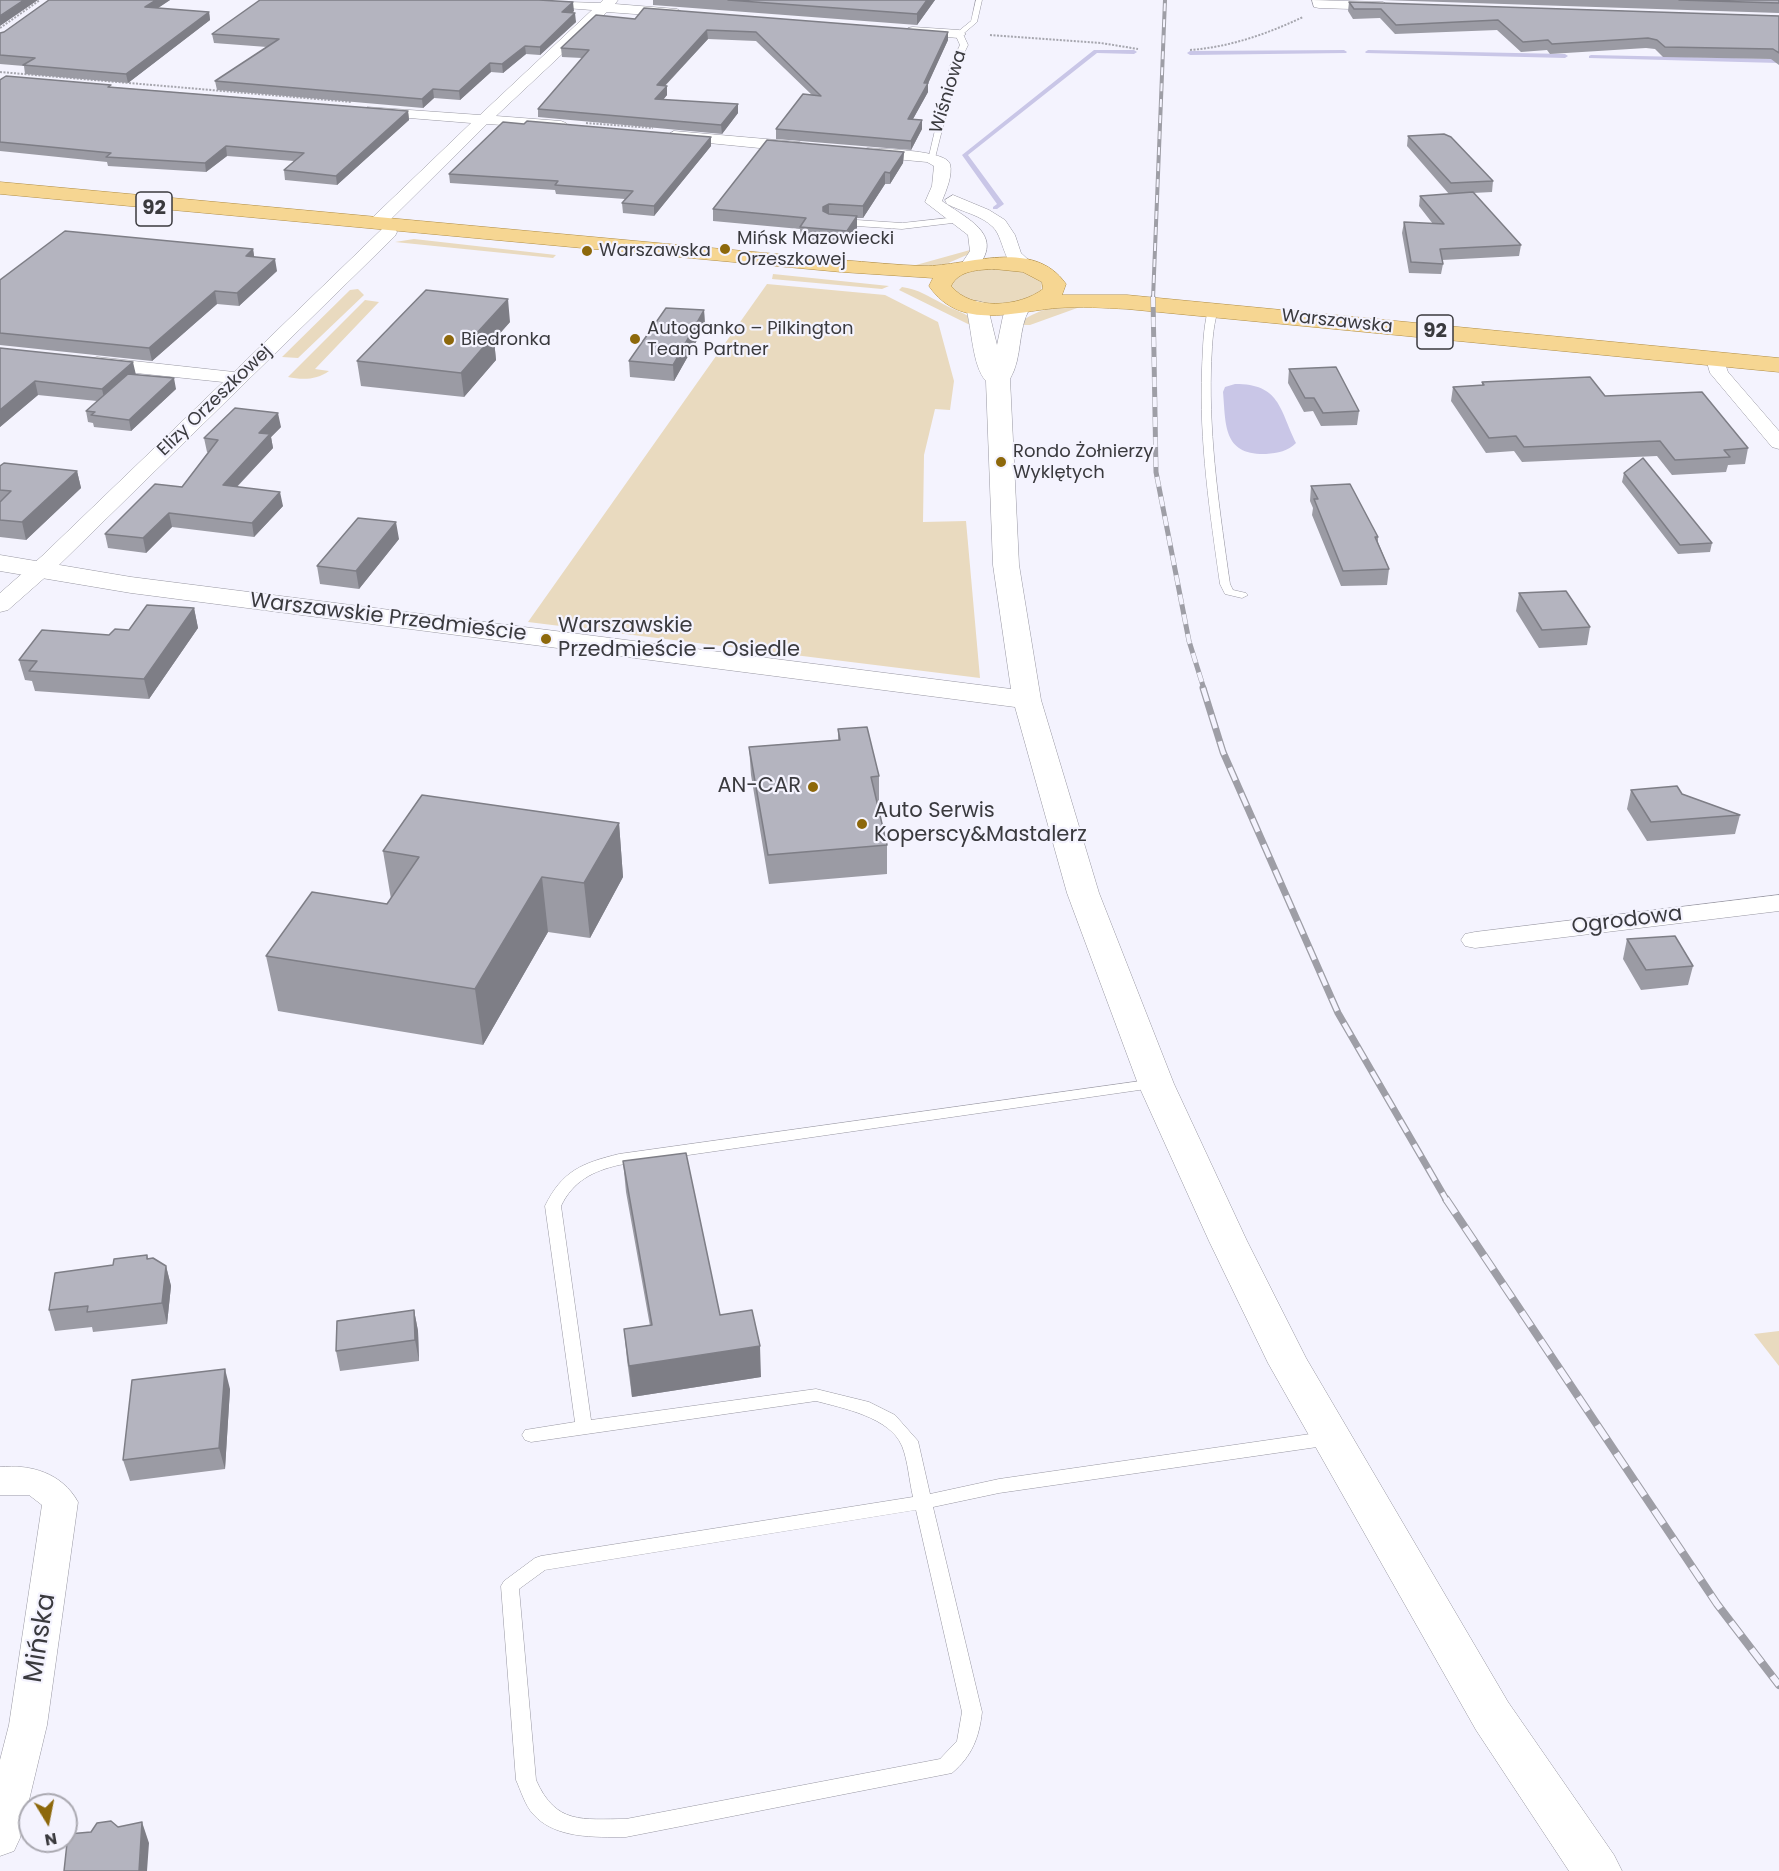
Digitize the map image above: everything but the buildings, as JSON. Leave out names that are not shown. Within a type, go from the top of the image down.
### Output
[{"type":"main road","name":"92","points":[[0,188],[875,279],[926,287],[943,293],[950,299],[977,308],[1029,305]]},
{"type":"main road","name":"92","points":[[0,194],[392,229],[923,272],[994,263],[1027,267],[1041,272],[1053,281]]},
{"type":"main road","points":[[943,293],[940,286],[942,279],[961,268]]},
{"type":"main road","points":[[1029,305],[1054,291],[1053,281]]},
{"type":"main road","name":"Warszawska","points":[[1053,281],[1081,288],[1137,295],[1779,357]]},
{"type":"main road","name":"Warszawska","points":[[1029,305],[1090,300],[1779,365]]},
{"type":"street","points":[[512,0],[607,3],[690,14]]},
{"type":"street","points":[[1319,2],[1398,6]]},
{"type":"street","name":"Elizy Orzeszkowej","points":[[0,605],[340,282],[392,229],[484,120],[607,3]]},
{"type":"street","points":[[904,30],[959,34]]},
{"type":"street","points":[[352,105],[576,128]]},
{"type":"street","points":[[659,135],[812,148]]},
{"type":"street","points":[[848,151],[930,158]]},
{"type":"street","name":"Wiśniowa","points":[[930,158],[942,164],[940,186],[933,202],[972,228],[978,238],[979,253],[961,268]]},
{"type":"street","points":[[940,186],[951,200],[999,223],[1006,234],[1011,254],[1027,267]]},
{"type":"street","points":[[1029,305],[1012,316],[1004,371],[998,379],[1006,565],[1027,700],[1083,893],[1155,1084],[1288,1363],[1492,1716],[1594,1867]]},
{"type":"street","points":[[977,308],[983,328],[990,371],[998,379]]},
{"type":"street","points":[[1715,359],[1719,373],[1779,443]]},
{"type":"street","points":[[80,362],[237,378]]},
{"type":"street","name":"Warszawskie Przedmieście","points":[[0,563],[130,585],[1027,700]]},
{"type":"street","name":"Ogrodowa","points":[[1475,940],[1779,903]]},
{"type":"street","name":"Mińska","points":[[0,1481],[23,1480],[40,1483],[60,1502],[28,1725],[0,1838]]},
{"type":"lane","name":"Wiśniowa","points":[[930,158],[954,66],[964,45],[959,34],[974,22],[979,0]]},
{"type":"lane","points":[[829,221],[902,226],[958,220]]},
{"type":"lane","points":[[1213,310],[1209,321],[1205,385],[1208,458],[1225,584],[1229,592],[1242,595]]},
{"type":"lane","points":[[584,1427],[553,1206],[556,1198],[577,1174],[612,1161],[669,1152],[1155,1084]]},
{"type":"lane","points":[[531,1435],[816,1395],[863,1407],[889,1420],[909,1441],[923,1502],[972,1712],[969,1737],[960,1755],[945,1767],[626,1828],[587,1828],[559,1822],[540,1808],[526,1780],[510,1586],[541,1563],[923,1502],[999,1486],[1331,1438]]},
{"type":"path","points":[[0,28],[40,0]]},
{"type":"path","points":[[1190,50],[1202,50],[1272,30],[1311,13],[1319,2]]},
{"type":"path","points":[[959,34],[1084,41],[1138,49]]},
{"type":"path","points":[[0,72],[352,105]]},
{"type":"shaded area","points":[[414,239],[556,255],[553,258],[395,242]]},
{"type":"shaded area","points":[[970,250],[969,254],[946,264],[914,267],[916,265]]},
{"type":"shaded area","points":[[986,268],[1023,272],[1030,275],[1042,283],[1041,292],[1021,302],[987,304],[965,299],[950,286],[952,281],[960,275]]},
{"type":"shaded area","points":[[773,274],[889,286],[882,289],[772,279]]},
{"type":"shaded area","points":[[767,284],[885,295],[938,322],[954,381],[950,410],[935,409],[924,455],[923,522],[966,521],[980,678],[528,622]]},
{"type":"shaded area","points":[[902,287],[924,294],[967,315],[970,317],[970,325],[899,290]]},
{"type":"shaded area","points":[[358,289],[364,295],[298,358],[282,357],[350,290]]},
{"type":"shaded area","points":[[365,300],[379,302],[315,369],[329,371],[309,378],[288,377]]},
{"type":"shaded area","points":[[1082,303],[1080,307],[1030,325],[1018,325],[1040,312]]},
{"type":"shaded area","points":[[1235,384],[1250,385],[1270,393],[1281,409],[1296,443],[1282,451],[1266,454],[1242,450],[1234,444],[1227,427],[1223,392],[1225,387]]},
{"type":"shaded area","points":[[1779,1331],[1779,1366],[1754,1334]]},
{"type":"waterway","points":[[995,208],[1001,204],[965,155],[1096,51],[1134,52]]},
{"type":"waterway","points":[[1190,53],[1344,52]]},
{"type":"waterway","points":[[1368,52],[1565,56]]},
{"type":"waterway","points":[[1591,57],[1779,61]]},
{"type":"railway","points":[[1153,298],[1165,0]]},
{"type":"railway","points":[[1153,298],[1156,472],[1189,641],[1204,689]]},
{"type":"railway","points":[[1203,688],[1223,752],[1338,1013],[1447,1201]]},
{"type":"railway","points":[[1446,1199],[1717,1604],[1779,1685]]},
{"type":"place","name":"Mińsk Mazowiecki Orzeszkowej","points":[[725,249]]},
{"type":"place","name":"Warszawska","points":[[587,251]]},
{"type":"place","name":"Autoganko – Pilkington Team Partner","points":[[635,339]]},
{"type":"place","name":"Biedronka","points":[[449,340]]},
{"type":"place","name":"Rondo Żołnierzy Wyklętych","points":[[1001,462]]},
{"type":"place","name":"Warszawskie Przedmieście – Osiedle","points":[[546,639]]},
{"type":"place","name":"AN-CAR","points":[[813,787]]},
{"type":"place","name":"Auto Serwis Koperscy&Mastalerz","points":[[862,824]]}]
